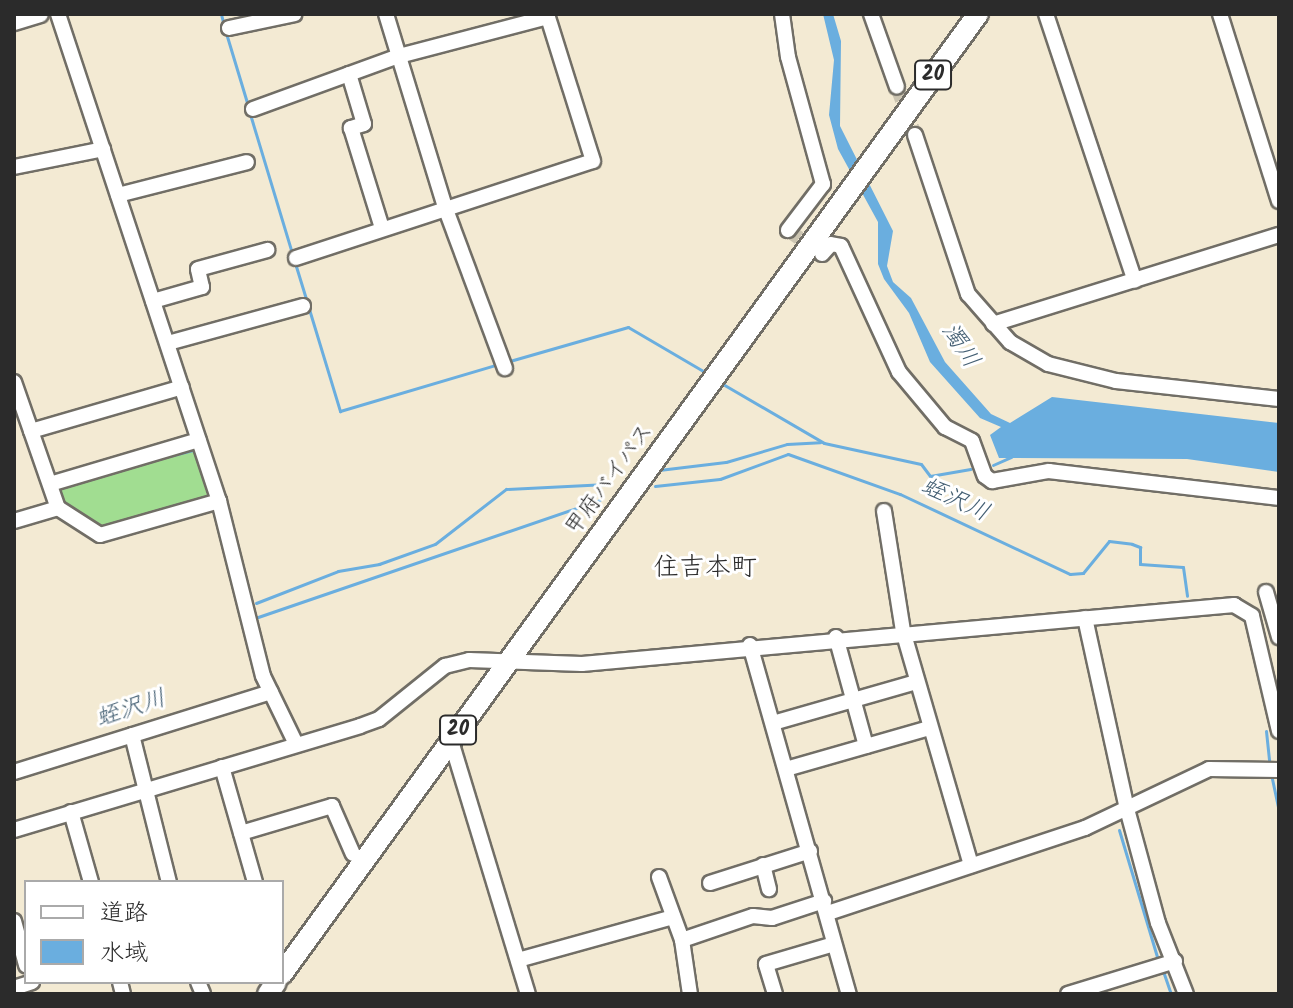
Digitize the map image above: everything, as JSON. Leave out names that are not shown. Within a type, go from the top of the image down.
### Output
[{"type":"highway","name":"甲府バイパス","points":[[888,128],[962,14]]},
{"type":"highway","name":"甲府バイパス","points":[[284,950],[353,854],[500,662],[888,128],[978,14]]},
{"type":"highway","name":"甲府バイパス","points":[[284,971],[451,741],[500,662]]},
{"type":"main road","points":[[19,19],[40,14]]},
{"type":"street","points":[[58,14],[219,501],[271,692],[296,744]]},
{"type":"street","points":[[229,28],[295,14]]},
{"type":"street","points":[[386,14],[445,207],[505,368]]},
{"type":"street","points":[[782,14],[788,57],[823,184],[788,230]]},
{"type":"street","points":[[871,14],[897,87]]},
{"type":"street","points":[[1046,14],[1135,281]]},
{"type":"street","points":[[1220,14],[1279,201]]},
{"type":"street","points":[[253,109],[399,56],[548,15],[593,161],[296,258]]},
{"type":"street","points":[[349,74],[364,124],[351,128],[382,228]]},
{"type":"street","points":[[915,135],[968,294],[1010,342],[1048,364],[1116,381],[1279,399]]},
{"type":"street","points":[[14,167],[103,149]]},
{"type":"street","points":[[118,195],[247,162]]},
{"type":"street","points":[[993,324],[1279,235]]},
{"type":"street","points":[[822,254],[831,244],[841,246],[899,372],[945,427],[972,441],[985,476],[992,481],[1049,471],[1279,498]]},
{"type":"street","points":[[153,301],[202,287],[198,269],[267,250]]},
{"type":"street","points":[[168,343],[303,306]]},
{"type":"street","points":[[14,382],[24,423],[58,508],[100,535],[219,501]]},
{"type":"street","points":[[24,423],[182,387]]},
{"type":"street","points":[[50,484],[199,440]]},
{"type":"street","points":[[14,521],[58,508]]},
{"type":"street","points":[[884,511],[903,631],[971,865]]},
{"type":"street","points":[[14,830],[379,719],[445,666],[500,662],[582,664],[750,645],[1218,604],[1246,610],[1272,592],[1279,637]]},
{"type":"street","points":[[1246,610],[1255,626],[1279,731]]},
{"type":"street","points":[[1085,618],[1127,809],[1168,964],[1186,994]]},
{"type":"street","points":[[836,637],[866,746]]},
{"type":"street","points":[[750,645],[849,994]]},
{"type":"street","points":[[773,723],[916,682]]},
{"type":"street","points":[[14,772],[271,692]]},
{"type":"street","points":[[786,769],[929,728]]},
{"type":"street","points":[[132,735],[168,880]]},
{"type":"street","points":[[451,741],[467,782],[509,946],[518,960],[528,994]]},
{"type":"street","points":[[222,767],[254,880]]},
{"type":"street","points":[[682,940],[753,916],[772,918],[826,907],[971,865],[1127,809],[1209,769],[1273,770]]},
{"type":"street","points":[[241,833],[332,806],[353,854]]},
{"type":"street","points":[[71,812],[90,880]]},
{"type":"street","points":[[710,883],[810,851]]},
{"type":"street","points":[[763,865],[769,889]]},
{"type":"street","points":[[659,877],[682,940],[690,994]]},
{"type":"street","points":[[518,960],[673,917]]},
{"type":"street","points":[[14,921],[24,958]]},
{"type":"street","points":[[775,994],[766,964],[834,944]]},
{"type":"street","points":[[1068,994],[1168,964]]},
{"type":"green space","points":[[194,451],[208,498],[99,529],[60,502],[59,492],[65,488]]},
{"type":"water","points":[[823,14],[833,14],[841,41],[840,126],[893,231],[887,266],[893,282],[911,298],[945,362],[991,414],[1010,423],[1052,397],[1279,423],[1279,472],[1187,459],[999,458],[990,435],[1001,427],[980,418],[930,362],[909,313],[884,279],[878,264],[878,222],[838,149],[829,115],[834,60]]},
{"type":"waterway","points":[[221,14],[224,26]]},
{"type":"waterway","points":[[226,33],[248,106]]},
{"type":"waterway","points":[[250,114],[293,256]]},
{"type":"waterway","points":[[295,263],[307,302]]},
{"type":"waterway","points":[[309,309],[340,411],[499,364]]},
{"type":"waterway","points":[[506,362],[628,327],[708,374]]},
{"type":"waterway","points":[[721,383],[824,443],[921,464],[930,476],[970,469]]},
{"type":"waterway","points":[[659,470],[726,462],[787,444],[820,442]]},
{"type":"waterway","points":[[161,458],[196,449]]},
{"type":"waterway","name":"蛭沢川","points":[[655,486],[720,479],[788,454],[900,494],[1070,574],[1083,573],[1109,541],[1132,544],[1140,547],[1140,564],[1183,567],[1187,596]]},
{"type":"waterway","points":[[993,465],[1011,457]]},
{"type":"waterway","points":[[256,603],[338,571],[379,564],[435,544],[506,489],[607,484]]},
{"type":"waterway","name":"蛭沢川","points":[[258,617],[599,500]]},
{"type":"waterway","name":"蛭沢川","points":[[239,695],[260,687]]},
{"type":"waterway","name":"蛭沢川","points":[[1266,731],[1270,767]]},
{"type":"waterway","name":"蛭沢川","points":[[1271,774],[1279,812]]},
{"type":"waterway","points":[[1119,830],[1158,960]]},
{"type":"waterway","points":[[1163,971],[1171,994]]},
{"type":"tunnel","points":[[897,87],[915,135]]},
{"type":"tunnel","points":[[788,230],[817,251]]},
{"type":"district","name":"住吉本町","points":[[705,569]]},
{"type":"water label","name":"濁川","points":[[960,346]]}]
